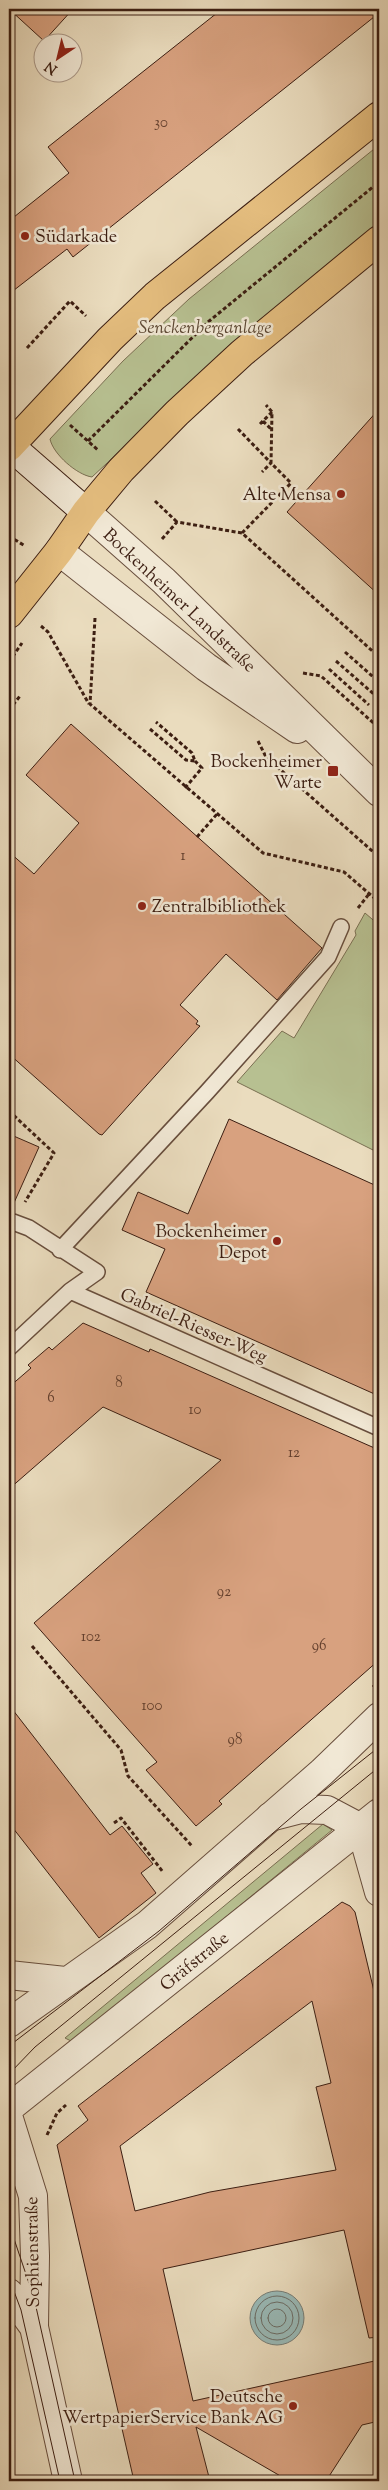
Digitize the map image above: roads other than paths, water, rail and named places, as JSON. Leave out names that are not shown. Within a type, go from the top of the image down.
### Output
[{"type":"main road","points":[[9,452],[110,340],[155,296],[379,116]]},
{"type":"main road","points":[[9,614],[59,551],[86,512],[122,470],[177,412],[242,353],[379,240]]},
{"type":"street","name":"Bockenheimer Landstraße","points":[[9,452],[86,512],[164,582],[379,792]]},
{"type":"street","name":"Bockenheimer Landstraße","points":[[59,551],[206,667],[347,761]]},
{"type":"street","points":[[9,2022],[147,1925],[270,1817],[379,1716]]},
{"type":"street","points":[[270,1817],[301,1809],[327,1810],[370,1820],[379,1892]]},
{"type":"street","name":"Gräfstraße","points":[[9,2108],[370,1820]]},
{"type":"street","points":[[9,1975],[65,1982]]},
{"type":"street","name":"Sophienstraße","points":[[9,2119],[33,2196],[35,2256],[34,2328],[68,2481]]},
{"type":"street","name":"Sophienstraße","points":[[9,2293],[34,2328]]},
{"type":"lane","points":[[60,1250],[207,1092],[328,957],[341,927]]},
{"type":"lane","points":[[9,1348],[70,1291],[97,1272],[60,1250],[29,1228],[13,1222]]},
{"type":"lane","name":"Gabriel-Riesser-Weg","points":[[70,1291],[379,1428]]},
{"type":"water","points":[[272,2291],[282,2291],[292,2295],[300,2303],[304,2318],[300,2333],[292,2341],[282,2345],[272,2345],[262,2341],[254,2333],[250,2323],[250,2313],[254,2303],[262,2295]]},
{"type":"tram line","points":[[9,2046],[159,1931],[301,1809],[379,1747]]},
{"type":"tram line","points":[[9,2074],[35,2047],[379,1767]]},
{"type":"tram line","points":[[9,2224],[34,2298],[75,2481]]},
{"type":"tram line","points":[[9,2278],[21,2310],[60,2481]]},
{"type":"place","name":"Südarkade","points":[[25,236]]},
{"type":"place","name":"Alte Mensa","points":[[341,494]]},
{"type":"place","name":"Bockenheimer Warte","points":[[333,771]]},
{"type":"place","name":"Zentralbibliothek","points":[[142,906]]},
{"type":"place","name":"Bockenheimer Depot","points":[[277,1241]]},
{"type":"place","name":"Deutsche WertpapierService Bank AG","points":[[293,2406]]},
{"type":"park label","name":"Senckenberganlage","points":[[205,327]]}]
